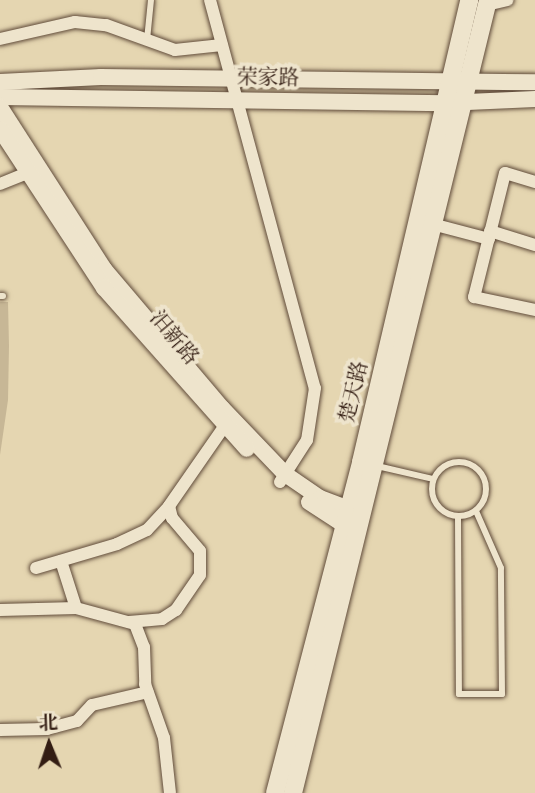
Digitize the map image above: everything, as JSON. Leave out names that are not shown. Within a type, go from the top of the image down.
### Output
[{"type":"main road","name":"楚天路","points":[[369,464],[432,224],[457,80],[481,2]]},
{"type":"main road","name":"楚天路","points":[[293,793],[453,103]]},
{"type":"main road","name":"楚天路","points":[[275,793],[355,521]]},
{"type":"street","points":[[209,0],[315,388],[307,440],[282,478]]},
{"type":"street","points":[[481,2],[507,0]]},
{"type":"street","points":[[0,40],[75,22],[106,25],[175,50],[222,45]]},
{"type":"street","points":[[0,82],[101,77],[230,81],[535,82]]},
{"type":"street","name":"荣家路","points":[[0,97],[453,103],[535,99]]},
{"type":"street","points":[[0,107],[104,269],[229,425],[169,506],[147,530],[117,544],[36,568]]},
{"type":"street","name":"汨新路","points":[[0,129],[104,288],[229,425],[282,478],[355,521]]},
{"type":"street","points":[[0,184],[27,173]]},
{"type":"street","points":[[535,182],[505,173],[474,297],[535,310]]},
{"type":"street","points":[[432,224],[535,245]]},
{"type":"street","points":[[0,610],[76,608],[129,622],[162,619],[176,610],[200,575],[200,551],[172,518],[169,506]]},
{"type":"street","points":[[61,561],[76,608]]},
{"type":"street","points":[[129,622],[144,647],[148,692],[164,738],[170,793]]},
{"type":"street","points":[[0,730],[47,729],[77,721],[92,705],[148,692]]},
{"type":"lane","points":[[148,40],[151,0]]},
{"type":"lane","points":[[452,463],[478,469],[486,495],[476,511],[458,517],[436,505],[433,479],[452,463]]},
{"type":"lane","points":[[369,464],[433,479]]},
{"type":"lane","points":[[458,517],[459,694],[502,694],[501,569],[476,511]]},
{"type":"shaded area","points":[[0,302],[8,302],[9,346],[8,400],[0,455]]}]
